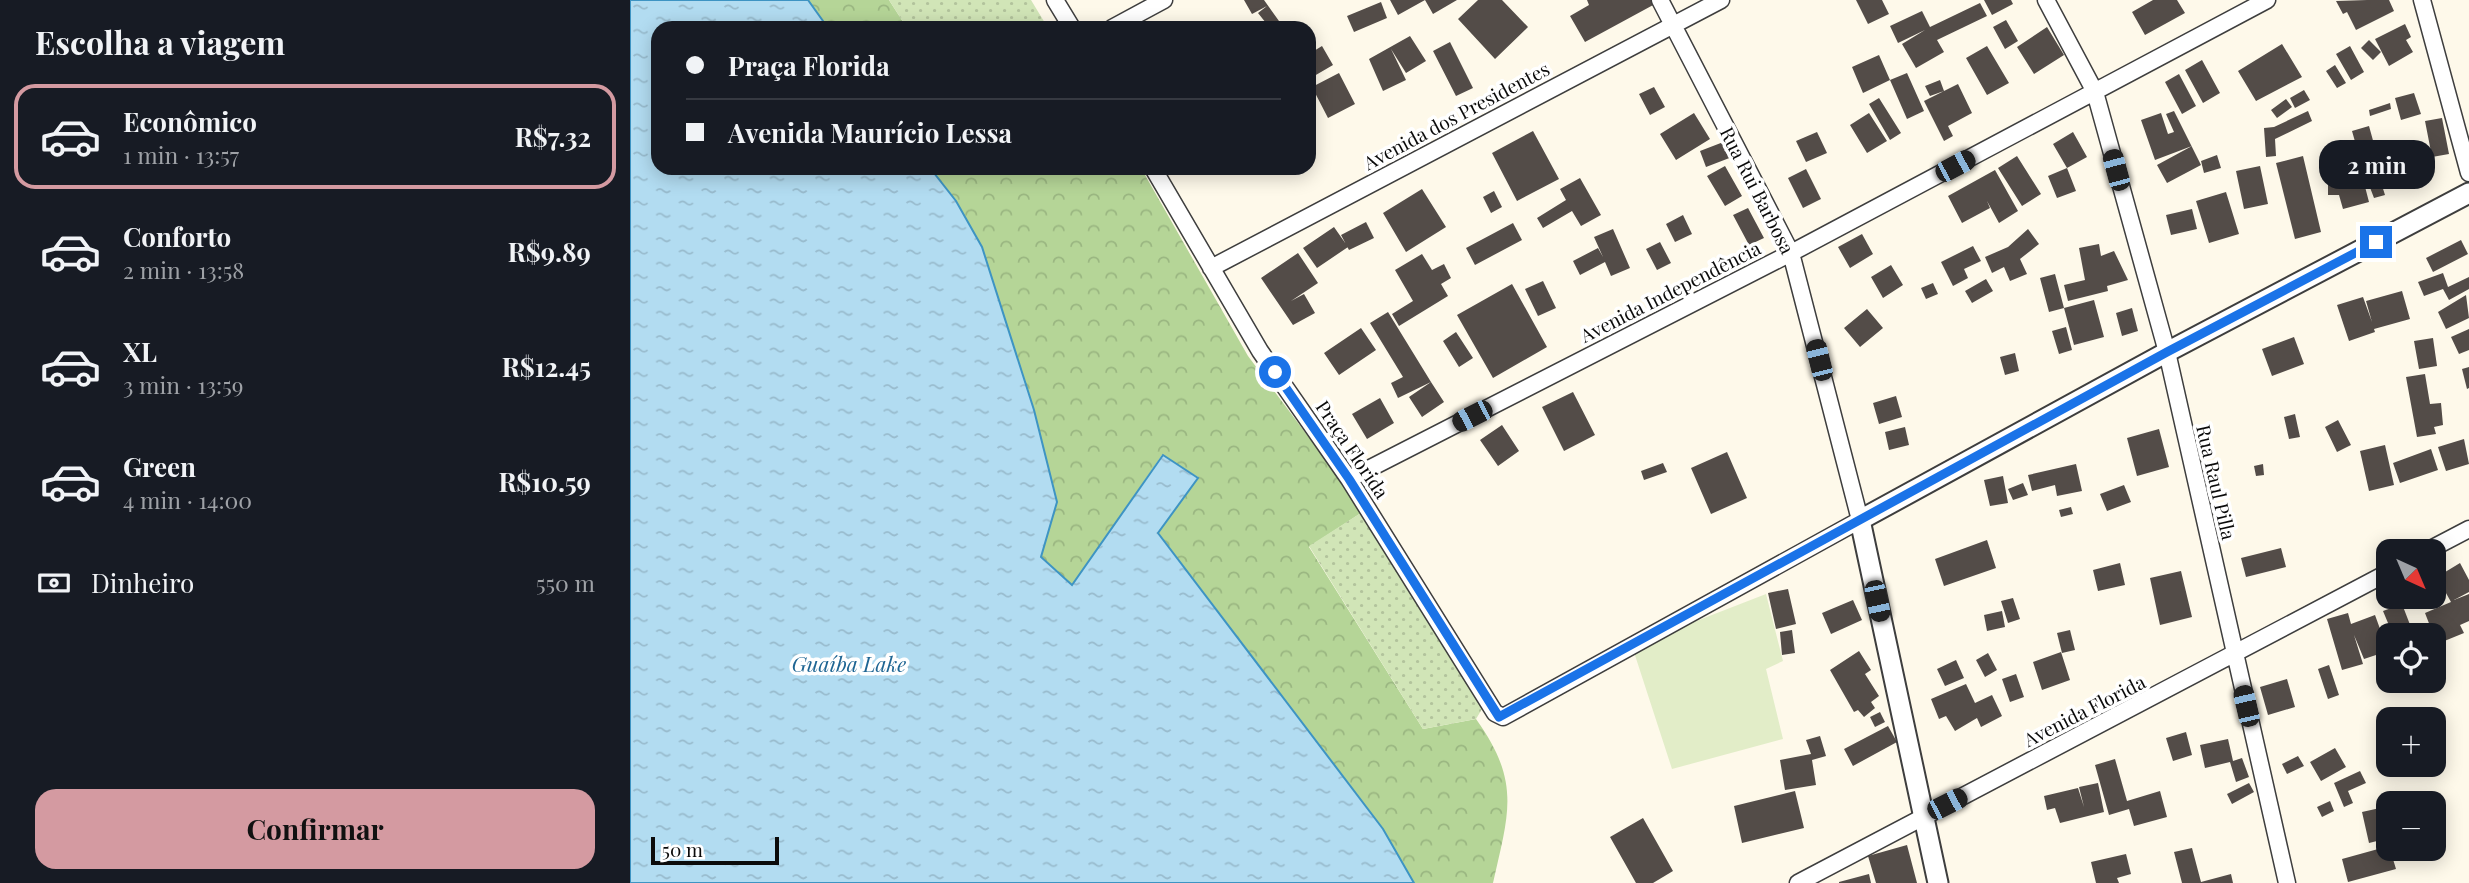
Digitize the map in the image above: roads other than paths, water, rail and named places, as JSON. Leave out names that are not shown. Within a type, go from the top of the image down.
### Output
[{"type":"street","points":[[1055,0],[1068,21]]},
{"type":"street","points":[[1125,21],[1164,0]]},
{"type":"street","name":"Rua Rui Barbosa","points":[[1660,0],[1791,253],[1860,520],[1938,883]]},
{"type":"street","name":"Avenida dos Presidentes","points":[[1211,268],[1721,0]]},
{"type":"street","name":"Rua Raul Pilla","points":[[2046,0],[2095,92],[2167,352],[2287,883]]},
{"type":"street","name":"Avenida Independência","points":[[1349,479],[1791,253],[2267,0]]},
{"type":"street","points":[[2422,0],[2469,173]]},
{"type":"street","name":"Praça Florida","points":[[1157,175],[1260,351],[1349,479],[1499,717],[1860,520]]},
{"type":"street","points":[[1860,520],[2167,352],[2469,193]]},
{"type":"street","points":[[2446,541],[2469,529]]},
{"type":"street","name":"Avenida Florida","points":[[1798,883],[2235,656],[2376,579]]},
{"type":"water","name":"Guaíba Lake","points":[[630,0],[808,0],[823,21],[651,21],[651,175],[936,175],[956,201],[982,247],[1034,410],[1057,502],[1041,557],[1072,585],[1163,455],[1198,478],[1158,533],[1383,829],[1414,883],[630,883]]}]
